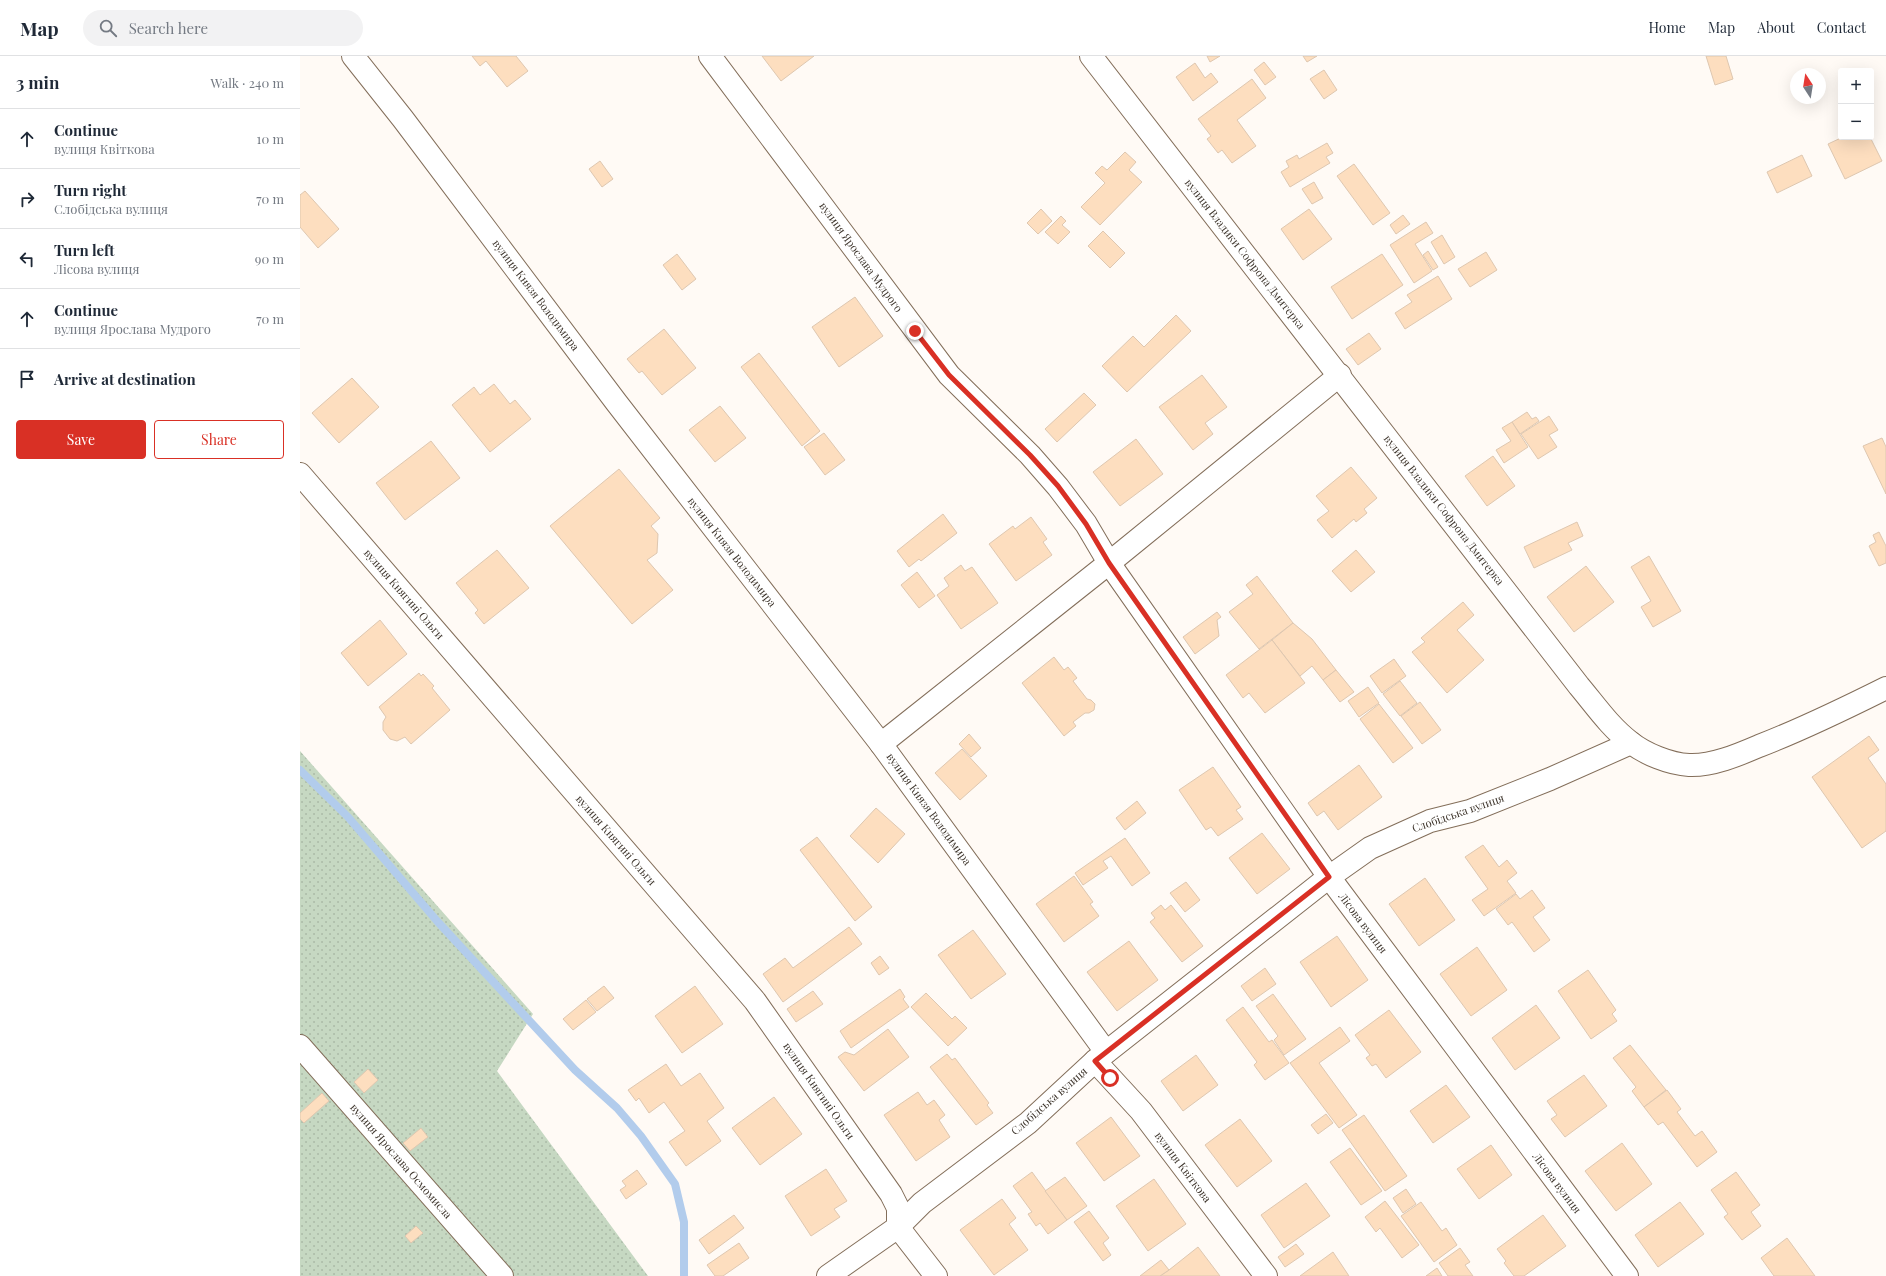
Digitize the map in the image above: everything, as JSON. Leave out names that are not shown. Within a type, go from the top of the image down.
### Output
[{"type":"street","name":"вулиця Князя Володимира","points":[[353,56],[403,119],[616,402],[881,744],[1101,1056]]},
{"type":"street","name":"вулиця Ярослава Мудрого","points":[[710,56],[741,95],[949,375],[1030,455],[1058,486],[1086,524],[1109,563]]},
{"type":"street","name":"вулиця Владики Софрона Дмитерка","points":[[1091,56],[1340,375],[1579,686],[1611,724],[1630,743],[1655,756],[1681,764],[1697,765],[1713,762],[1744,752],[1798,731],[1886,688]]},
{"type":"street","points":[[881,744],[1109,563],[1340,375]]},
{"type":"street","name":"вулиця Княгині Ольги","points":[[300,474],[755,1001],[891,1194],[898,1208],[898,1226]]},
{"type":"street","name":"Лісова вулиця","points":[[1109,563],[1329,877],[1627,1276]]},
{"type":"street","name":"Слобідська вулиця","points":[[828,1276],[898,1226],[922,1203],[1028,1123],[1101,1056],[1329,877],[1370,848],[1430,821],[1470,811],[1550,779],[1630,743]]},
{"type":"street","name":"вулиця Ярослава Осмомисла","points":[[300,1046],[502,1276]]},
{"type":"street","name":"вулиця Квіткова","points":[[1101,1056],[1266,1276]]},
{"type":"street","points":[[898,1226],[936,1276]]},
{"type":"green space","points":[[300,751],[533,1014],[497,1071],[648,1276],[300,1276]]},
{"type":"building","points":[[472,56],[516,56],[528,71],[507,87],[486,61],[480,66]]},
{"type":"building","points":[[762,56],[814,56],[781,81]]},
{"type":"building","points":[[1207,56],[1220,56],[1210,62]]},
{"type":"building","points":[[1303,56],[1317,56],[1307,62]]},
{"type":"building","points":[[1706,56],[1726,56],[1733,79],[1715,85]]},
{"type":"building","points":[[1264,62],[1276,77],[1265,85],[1254,70]]},
{"type":"building","points":[[1195,63],[1205,78],[1211,73],[1218,82],[1193,101],[1176,77]]},
{"type":"building","points":[[1324,70],[1337,90],[1324,99],[1310,79]]},
{"type":"building","points":[[1252,79],[1266,98],[1237,120],[1256,146],[1232,163],[1222,150],[1218,153],[1207,139],[1211,136],[1198,119]]},
{"type":"building","points":[[1838,139],[1872,140],[1882,161],[1845,179],[1828,144]]},
{"type":"building","points":[[1327,143],[1333,153],[1326,157],[1330,163],[1290,187],[1281,172],[1289,167],[1286,161],[1297,155],[1299,159]]},
{"type":"building","points":[[1125,152],[1136,162],[1129,170],[1142,182],[1100,225],[1081,207],[1105,183],[1095,173],[1102,166],[1107,170]]},
{"type":"building","points":[[1802,155],[1812,176],[1777,193],[1767,172]]},
{"type":"building","points":[[600,161],[613,179],[602,187],[589,169]]},
{"type":"building","points":[[1354,164],[1390,213],[1373,225],[1337,176]]},
{"type":"building","points":[[1314,182],[1323,198],[1312,204],[1302,189]]},
{"type":"building","points":[[305,191],[339,229],[318,248],[300,227],[300,195]]},
{"type":"building","points":[[1041,209],[1052,221],[1038,234],[1027,223]]},
{"type":"building","points":[[1309,209],[1332,239],[1303,260],[1281,229]]},
{"type":"building","points":[[1403,215],[1410,224],[1396,234],[1390,225]]},
{"type":"building","points":[[1061,216],[1066,221],[1062,225],[1070,232],[1058,244],[1045,232]]},
{"type":"building","points":[[1426,222],[1433,233],[1415,244],[1432,271],[1414,283],[1390,245]]},
{"type":"building","points":[[1103,231],[1125,253],[1110,268],[1088,246]]},
{"type":"building","points":[[1442,235],[1455,257],[1444,264],[1431,242]]},
{"type":"building","points":[[1428,251],[1438,267],[1433,270],[1423,255]]},
{"type":"building","points":[[1486,252],[1497,270],[1470,287],[1458,269]]},
{"type":"building","points":[[677,254],[696,279],[682,290],[663,265]]},
{"type":"building","points":[[1382,254],[1403,285],[1352,319],[1331,287]]},
{"type":"building","points":[[1438,276],[1452,299],[1405,329],[1395,313],[1412,302],[1407,295]]},
{"type":"building","points":[[855,297],[883,336],[839,367],[812,327]]},
{"type":"building","points":[[1176,315],[1191,331],[1127,392],[1102,366],[1133,336],[1144,347]]},
{"type":"building","points":[[664,329],[696,368],[662,395],[642,371],[639,373],[627,359]]},
{"type":"building","points":[[1369,333],[1381,349],[1358,365],[1346,349]]},
{"type":"building","points":[[759,353],[820,431],[802,446],[741,367]]},
{"type":"building","points":[[1202,375],[1227,407],[1205,423],[1213,434],[1193,450],[1159,407]]},
{"type":"building","points":[[352,378],[379,407],[339,443],[312,413]]},
{"type":"building","points":[[494,384],[510,404],[515,400],[531,419],[490,452],[452,405],[474,387],[480,395]]},
{"type":"building","points":[[1084,393],[1096,405],[1057,442],[1045,429]]},
{"type":"building","points":[[720,406],[746,438],[715,462],[689,430]]},
{"type":"building","points":[[1527,412],[1532,419],[1536,417],[1539,421],[1520,434],[1512,422]]},
{"type":"building","points":[[1549,416],[1558,430],[1549,435],[1557,447],[1538,459],[1521,434]]},
{"type":"building","points":[[1512,422],[1528,447],[1504,463],[1496,450],[1511,441],[1502,428]]},
{"type":"building","points":[[824,433],[845,460],[825,475],[804,447]]},
{"type":"building","points":[[1882,438],[1886,447],[1886,494],[1863,446]]},
{"type":"building","points":[[1136,439],[1163,474],[1120,506],[1093,472]]},
{"type":"building","points":[[431,441],[460,478],[405,520],[376,483]]},
{"type":"building","points":[[1493,456],[1515,486],[1487,506],[1465,476]]},
{"type":"building","points":[[1351,467],[1377,498],[1364,509],[1367,513],[1356,522],[1354,519],[1332,538],[1317,520],[1329,511],[1316,496]]},
{"type":"building","points":[[619,469],[660,518],[651,526],[658,534],[657,553],[647,560],[673,590],[632,624],[550,526]]},
{"type":"building","points":[[943,514],[957,533],[921,561],[919,559],[909,567],[897,551]]},
{"type":"building","points":[[1031,517],[1047,539],[1043,542],[1052,555],[1016,581],[989,544],[1013,526],[1015,529]]},
{"type":"building","points":[[1577,522],[1583,536],[1568,543],[1572,550],[1534,568],[1524,547]]},
{"type":"building","points":[[1879,532],[1886,546],[1886,563],[1879,566],[1869,546],[1876,542],[1873,535]]},
{"type":"building","points":[[497,550],[529,588],[484,624],[475,613],[478,610],[456,583]]},
{"type":"building","points":[[1356,550],[1375,572],[1351,592],[1332,571]]},
{"type":"building","points":[[1649,556],[1681,611],[1653,627],[1641,607],[1651,601],[1631,567]]},
{"type":"building","points":[[961,565],[965,571],[972,567],[998,603],[961,629],[937,595],[949,586],[944,578]]},
{"type":"building","points":[[1586,566],[1614,602],[1574,632],[1547,597]]},
{"type":"building","points":[[917,572],[935,596],[919,608],[901,585]]},
{"type":"building","points":[[1257,576],[1293,623],[1259,649],[1229,612],[1253,594],[1246,585]]},
{"type":"building","points":[[1463,602],[1474,615],[1457,630],[1484,660],[1447,693],[1412,652],[1425,642],[1421,638]]},
{"type":"building","points":[[1217,612],[1221,617],[1217,620],[1219,636],[1195,654],[1183,637]]},
{"type":"building","points":[[380,620],[407,654],[368,686],[341,653]]},
{"type":"building","points":[[1293,623],[1312,639],[1336,670],[1323,680],[1312,666],[1300,676],[1272,640]]},
{"type":"building","points":[[1272,640],[1305,683],[1265,713],[1249,693],[1243,698],[1226,675]]},
{"type":"building","points":[[1054,657],[1064,670],[1068,667],[1077,678],[1073,681],[1087,699],[1091,700],[1095,704],[1094,710],[1089,713],[1085,713],[1073,722],[1076,726],[1064,736],[1022,683]]},
{"type":"building","points":[[1394,659],[1406,676],[1382,693],[1370,676]]},
{"type":"building","points":[[1336,670],[1354,692],[1340,702],[1323,680]]},
{"type":"building","points":[[419,673],[421,676],[423,674],[434,686],[432,688],[450,710],[411,744],[405,737],[397,741],[390,739],[383,730],[383,722],[386,717],[379,707]]},
{"type":"building","points":[[1400,681],[1417,703],[1400,716],[1383,694]]},
{"type":"building","points":[[1368,687],[1379,703],[1359,717],[1348,701]]},
{"type":"building","points":[[1420,702],[1441,730],[1422,744],[1401,716]]},
{"type":"building","points":[[1379,704],[1413,748],[1393,763],[1360,719]]},
{"type":"building","points":[[969,734],[981,748],[971,757],[959,744]]},
{"type":"building","points":[[1869,736],[1879,750],[1868,758],[1886,784],[1886,831],[1862,848],[1812,777]]},
{"type":"building","points":[[962,749],[987,776],[960,800],[935,773]]},
{"type":"building","points":[[1359,765],[1382,797],[1338,830],[1324,811],[1317,816],[1308,803]]},
{"type":"building","points":[[1213,767],[1241,807],[1236,810],[1243,819],[1218,836],[1211,827],[1206,830],[1179,790]]},
{"type":"building","points":[[1137,801],[1146,813],[1125,830],[1116,818]]},
{"type":"building","points":[[876,808],[905,834],[878,863],[850,836]]},
{"type":"building","points":[[1262,833],[1290,869],[1257,894],[1229,858]]},
{"type":"building","points":[[817,837],[872,907],[855,921],[800,850]]},
{"type":"building","points":[[1125,838],[1150,873],[1132,886],[1111,856],[1103,861],[1108,868],[1083,885],[1075,873]]},
{"type":"building","points":[[1483,845],[1499,867],[1507,860],[1517,873],[1507,881],[1516,893],[1484,916],[1472,900],[1488,889],[1465,857]]},
{"type":"building","points":[[1074,876],[1093,902],[1090,904],[1099,916],[1064,942],[1036,904]]},
{"type":"building","points":[[1425,878],[1455,920],[1419,946],[1389,904]]},
{"type":"building","points":[[1186,882],[1200,900],[1185,912],[1170,893]]},
{"type":"building","points":[[1532,890],[1545,908],[1533,917],[1550,940],[1534,952],[1512,922],[1508,925],[1496,909],[1516,894],[1520,899]]},
{"type":"building","points":[[1161,905],[1165,910],[1171,905],[1203,946],[1182,962],[1150,922],[1155,918],[1151,913]]},
{"type":"building","points":[[849,927],[862,944],[783,1002],[763,974],[785,958],[793,968]]},
{"type":"building","points":[[973,930],[1006,974],[971,999],[938,955]]},
{"type":"building","points":[[1337,936],[1368,980],[1331,1007],[1300,962]]},
{"type":"building","points":[[1129,941],[1158,980],[1117,1011],[1087,972]]},
{"type":"building","points":[[1477,947],[1507,990],[1471,1016],[1440,974]]},
{"type":"building","points":[[880,956],[889,968],[879,975],[871,963]]},
{"type":"building","points":[[1265,968],[1276,984],[1252,1001],[1241,986]]},
{"type":"building","points":[[1588,970],[1616,1010],[1612,1014],[1617,1021],[1591,1039],[1558,991]]},
{"type":"building","points":[[604,986],[614,998],[597,1011],[587,999]]},
{"type":"building","points":[[695,986],[723,1024],[682,1053],[655,1016]]},
{"type":"building","points":[[900,989],[905,997],[903,999],[909,1007],[851,1048],[840,1031]]},
{"type":"building","points":[[813,991],[823,1004],[796,1022],[787,1009]]},
{"type":"building","points":[[926,993],[952,1019],[955,1016],[967,1028],[948,1046],[911,1007]]},
{"type":"building","points":[[1273,994],[1306,1039],[1284,1055],[1274,1040],[1278,1036],[1256,1006]]},
{"type":"building","points":[[586,1000],[596,1012],[573,1030],[563,1019]]},
{"type":"building","points":[[1536,1005],[1560,1038],[1515,1070],[1492,1038]]},
{"type":"building","points":[[1243,1007],[1269,1042],[1272,1040],[1289,1063],[1265,1080],[1254,1065],[1257,1062],[1226,1020]]},
{"type":"building","points":[[1389,1010],[1421,1052],[1386,1078],[1376,1064],[1372,1066],[1366,1058],[1370,1055],[1355,1035]]},
{"type":"building","points":[[1340,1027],[1350,1041],[1319,1063],[1357,1115],[1339,1128],[1290,1063]]},
{"type":"building","points":[[888,1029],[909,1057],[864,1091],[838,1057],[845,1052],[854,1055]]},
{"type":"building","points":[[1630,1045],[1666,1090],[1644,1107],[1632,1091],[1636,1087],[1613,1058]]},
{"type":"building","points":[[947,1054],[952,1060],[955,1058],[989,1103],[987,1105],[993,1113],[976,1125],[930,1067]]},
{"type":"building","points":[[1196,1055],[1218,1085],[1183,1111],[1161,1081]]},
{"type":"building","points":[[666,1064],[681,1086],[700,1073],[724,1108],[707,1121],[721,1141],[686,1166],[669,1142],[685,1131],[664,1102],[649,1113],[639,1098],[636,1101],[628,1090]]},
{"type":"building","points":[[368,1069],[378,1080],[364,1093],[354,1082]]},
{"type":"building","points":[[1584,1075],[1607,1106],[1565,1137],[1551,1119],[1557,1115],[1547,1101]]},
{"type":"building","points":[[1446,1085],[1470,1117],[1433,1143],[1410,1111]]},
{"type":"building","points":[[1667,1090],[1681,1109],[1677,1112],[1695,1136],[1702,1131],[1717,1152],[1697,1167],[1663,1122],[1658,1125],[1644,1107]]},
{"type":"building","points":[[918,1092],[927,1105],[934,1100],[945,1115],[939,1120],[950,1137],[916,1161],[884,1115]]},
{"type":"building","points":[[322,1093],[329,1101],[304,1123],[300,1119],[300,1113]]},
{"type":"building","points":[[774,1097],[802,1134],[760,1165],[732,1128]]},
{"type":"building","points":[[1326,1114],[1333,1123],[1318,1134],[1311,1125]]},
{"type":"building","points":[[1364,1115],[1407,1176],[1385,1191],[1342,1130]]},
{"type":"building","points":[[1111,1117],[1140,1156],[1104,1181],[1076,1143]]},
{"type":"building","points":[[1240,1119],[1272,1161],[1237,1187],[1205,1145]]},
{"type":"building","points":[[421,1128],[428,1137],[410,1151],[403,1143]]},
{"type":"building","points":[[1622,1143],[1652,1184],[1616,1211],[1585,1171]]},
{"type":"building","points":[[1491,1145],[1512,1175],[1479,1199],[1457,1169]]},
{"type":"building","points":[[1350,1148],[1382,1191],[1361,1205],[1330,1162]]},
{"type":"building","points":[[826,1169],[847,1201],[834,1209],[840,1217],[811,1236],[785,1196]]},
{"type":"building","points":[[637,1170],[647,1184],[626,1199],[620,1190],[626,1186],[622,1181]]},
{"type":"building","points":[[1032,1172],[1067,1220],[1048,1234],[1040,1223],[1036,1226],[1028,1214],[1032,1212],[1013,1186]]},
{"type":"building","points":[[1736,1172],[1760,1205],[1751,1212],[1761,1226],[1742,1240],[1724,1217],[1728,1214],[1711,1190]]},
{"type":"building","points":[[1065,1177],[1087,1206],[1067,1220],[1045,1191]]},
{"type":"building","points":[[1154,1179],[1186,1224],[1148,1251],[1116,1206]]},
{"type":"building","points":[[1306,1183],[1330,1216],[1284,1248],[1261,1215]]},
{"type":"building","points":[[1406,1189],[1416,1204],[1403,1213],[1393,1198]]},
{"type":"building","points":[[1002,1199],[1016,1218],[1009,1224],[1028,1250],[994,1275],[960,1230]]},
{"type":"building","points":[[1385,1201],[1419,1245],[1402,1258],[1380,1228],[1376,1232],[1365,1217]]},
{"type":"building","points":[[1421,1202],[1442,1231],[1446,1228],[1457,1245],[1434,1262],[1401,1216]]},
{"type":"building","points":[[1680,1202],[1704,1234],[1658,1267],[1635,1235]]},
{"type":"building","points":[[1089,1211],[1109,1238],[1103,1243],[1111,1255],[1103,1261],[1074,1222]]},
{"type":"building","points":[[734,1215],[744,1228],[709,1254],[699,1240]]},
{"type":"building","points":[[1543,1215],[1566,1246],[1524,1276],[1514,1276],[1504,1263],[1506,1261],[1497,1249]]},
{"type":"building","points":[[416,1226],[423,1233],[411,1243],[405,1236]]},
{"type":"building","points":[[1787,1238],[1815,1276],[1774,1276],[1761,1258]]},
{"type":"building","points":[[739,1243],[749,1258],[723,1276],[715,1276],[707,1265]]},
{"type":"building","points":[[1296,1244],[1304,1254],[1285,1267],[1278,1257]]},
{"type":"building","points":[[1198,1247],[1220,1276],[1160,1276],[1169,1270]]},
{"type":"building","points":[[1460,1248],[1470,1262],[1465,1265],[1473,1276],[1448,1276],[1439,1263]]},
{"type":"building","points":[[1333,1252],[1349,1276],[1300,1276]]},
{"type":"building","points":[[1161,1260],[1169,1270],[1160,1276],[1140,1276]]},
{"type":"building","points":[[1437,1268],[1442,1276],[1426,1276]]},
{"type":"waterway","points":[[300,770],[348,817],[437,921],[575,1070],[617,1108],[641,1136],[675,1184],[684,1222],[684,1276]]},
{"type":"route","points":[[915,331],[949,375],[1030,455],[1058,486],[1086,524],[1109,563],[1329,877],[1095,1061],[1110,1078]]}]
